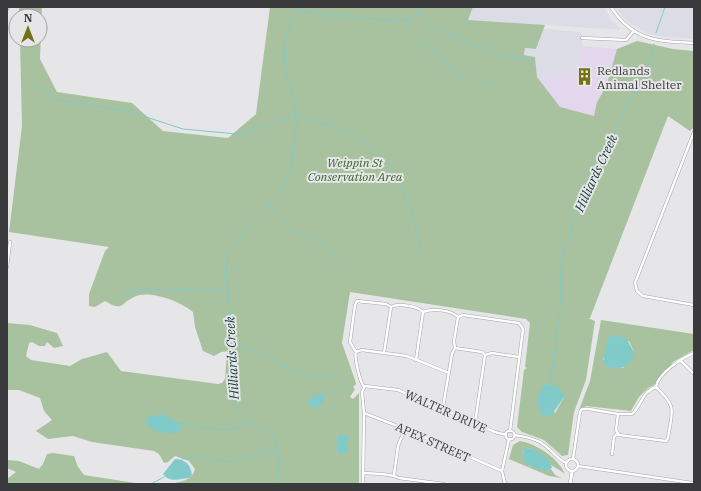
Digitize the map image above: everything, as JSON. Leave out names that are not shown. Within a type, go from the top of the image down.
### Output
[{"type":"street","points":[[611,7],[633,32],[655,40],[694,43]]},
{"type":"street","points":[[582,38],[626,40],[633,32]]},
{"type":"street","points":[[694,132],[635,284],[637,291],[643,296],[694,305]]},
{"type":"street","points":[[7,266],[10,242]]},
{"type":"street","points":[[363,484],[364,473],[362,468],[364,413],[362,392],[364,387],[360,381],[355,357],[356,352],[350,342],[355,303],[359,300],[363,300],[386,304],[391,307],[396,305],[419,308],[423,312]]},
{"type":"street","points":[[384,353],[391,307]]},
{"type":"street","points":[[423,312],[430,310],[451,313],[458,317]]},
{"type":"street","points":[[416,360],[423,312]]},
{"type":"street","points":[[458,317],[463,314],[520,324],[523,329],[519,357],[520,364],[510,431],[506,435],[509,439],[502,471],[505,484]]},
{"type":"street","points":[[443,408],[452,351],[455,348],[454,341],[458,317]]},
{"type":"street","points":[[455,348],[482,352],[485,355]]},
{"type":"street","points":[[356,352],[362,350],[416,360],[449,373]]},
{"type":"street","points":[[485,355],[492,353],[519,357]]},
{"type":"street","points":[[573,459],[581,411],[586,408],[618,414],[633,413],[644,397],[651,389],[656,387],[657,382],[675,363],[694,353]]},
{"type":"street","points":[[475,423],[485,355]]},
{"type":"street","points":[[681,361],[694,374]]},
{"type":"street","name":"WALTER DRIVE","points":[[364,387],[368,386],[398,390],[506,435]]},
{"type":"street","points":[[617,434],[666,441],[672,408],[670,402],[656,387]]},
{"type":"street","name":"APEX STREET","points":[[364,413],[398,426],[404,431],[410,431],[502,471]]},
{"type":"street","points":[[612,454],[614,437],[617,434],[618,414]]},
{"type":"street","points":[[394,475],[398,446],[404,431]]},
{"type":"street","points":[[510,431],[515,435],[543,444],[560,460],[566,463]]},
{"type":"street","points":[[509,439],[513,439],[515,435]]},
{"type":"street","points":[[566,463],[573,459]]},
{"type":"street","points":[[572,472],[577,470],[578,466],[577,461],[573,459]]},
{"type":"street","points":[[566,463],[567,469],[572,472]]},
{"type":"street","points":[[578,466],[693,482]]},
{"type":"street","points":[[570,484],[572,472]]},
{"type":"street","points":[[364,473],[388,476],[394,475],[399,478],[444,484]]},
{"type":"shaded area","points":[[473,7],[604,7],[609,17],[621,30],[468,20]]},
{"type":"shaded area","points":[[618,7],[694,8],[694,39],[649,34],[628,22],[619,12]]},
{"type":"shaded area","points":[[543,29],[581,32],[583,46],[577,67],[571,74],[537,77],[535,57],[523,55],[525,48],[537,49]]},
{"type":"shaded area","points":[[583,46],[617,49],[606,87],[597,102],[595,116],[578,114],[560,108],[537,77],[571,74],[577,67]]},
{"type":"green space","name":"Weippin St Conservation Area","points":[[19,7],[42,8],[19,8]]},
{"type":"green space","name":"Weippin St Conservation Area","points":[[270,7],[473,7],[468,20],[545,25],[536,49],[525,48],[524,55],[535,57],[537,77],[560,107],[594,116],[597,102],[606,87],[617,49],[637,41],[673,49],[694,51],[694,127],[690,131],[668,116],[590,318],[588,318],[595,321],[586,380],[574,412],[568,455],[562,456],[544,440],[522,432],[517,427],[524,370],[527,368],[525,367],[530,323],[526,319],[350,292],[342,343],[356,384],[353,387],[355,389],[350,397],[353,399],[359,393],[359,484],[168,484],[185,480],[191,476],[195,469],[189,461],[175,456],[168,462],[164,463],[159,454],[154,451],[92,442],[73,436],[48,439],[36,431],[52,420],[44,411],[40,398],[19,390],[7,390],[7,323],[30,325],[57,333],[63,346],[54,348],[47,342],[45,346],[39,346],[32,342],[29,343],[26,356],[31,360],[70,366],[82,359],[107,352],[121,371],[218,384],[222,383],[225,379],[227,354],[230,351],[221,352],[214,356],[203,351],[195,327],[193,312],[181,304],[165,298],[141,295],[134,297],[121,306],[115,306],[105,301],[95,307],[89,306],[89,294],[105,251],[109,247],[9,232],[22,126],[20,48],[40,48],[40,59],[57,92],[132,103],[163,131],[228,138],[256,114]],"holes":[[[545,384],[564,397],[555,413],[540,392]]]},
{"type":"green space","points":[[601,320],[694,334],[694,350],[673,362],[654,385],[648,388],[639,397],[631,411],[586,406],[579,410],[590,381]],"holes":[[[629,341],[634,352],[623,368],[612,367],[605,364],[603,358]]]},
{"type":"green space","points":[[520,441],[533,445],[552,457],[562,468],[565,474],[551,465],[538,453],[527,448],[523,451],[529,466],[551,469],[555,475],[562,478],[549,476],[509,459],[513,445]]},
{"type":"green space","points":[[53,453],[74,456],[78,467],[84,475],[142,484],[8,484],[7,479],[16,472],[7,468],[7,460],[19,461],[39,469],[47,454]]},
{"type":"water","points":[[613,335],[626,338],[634,352],[633,357],[627,365],[617,369],[607,366],[603,362],[608,338]]},
{"type":"water","points":[[545,384],[559,389],[564,397],[551,416],[542,415],[538,404],[540,390]]},
{"type":"water","points":[[316,394],[323,394],[325,398],[321,405],[315,409],[310,406],[308,401]]},
{"type":"water","points":[[162,414],[181,425],[179,432],[170,433],[157,431],[146,423],[147,417]]},
{"type":"water","points":[[338,435],[347,435],[347,453],[338,453]]},
{"type":"water","points":[[527,448],[535,450],[546,457],[552,468],[545,471],[525,464],[523,449]]},
{"type":"water","points":[[175,459],[185,461],[187,463],[192,475],[189,478],[178,480],[168,479],[165,477],[163,474]]},
{"type":"waterway","points":[[7,12],[10,7]]},
{"type":"waterway","name":"Hilliards Creek","points":[[298,7],[301,13]]},
{"type":"waterway","name":"Hilliards Creek","points":[[228,256],[241,236],[279,192],[291,167],[296,132],[296,110],[286,72],[284,54],[289,26],[295,16],[299,13],[307,12],[327,16],[348,16],[400,21],[409,19],[425,7]]},
{"type":"waterway","name":"Hilliards Creek","points":[[656,33],[665,7]]},
{"type":"waterway","points":[[420,13],[431,23]]},
{"type":"waterway","points":[[406,21],[412,32]]},
{"type":"waterway","points":[[435,28],[467,43],[494,50],[500,55],[529,60]]},
{"type":"waterway","points":[[416,38],[435,53],[456,75],[468,79]]},
{"type":"waterway","name":"Hilliards Creek","points":[[560,309],[561,261],[577,211],[629,101],[647,73],[654,44]]},
{"type":"waterway","points":[[481,81],[496,86]]},
{"type":"waterway","points":[[34,84],[55,99],[131,112],[183,129],[237,134],[272,125],[296,115],[338,128],[354,135],[374,148],[395,175],[410,207],[422,257]]},
{"type":"waterway","points":[[268,205],[293,231],[323,244],[339,263]]},
{"type":"waterway","name":"Hilliards Creek","points":[[227,259],[226,275],[234,346],[232,402],[246,419],[275,437],[280,462],[276,484]]},
{"type":"waterway","points":[[118,297],[136,289],[228,290]]},
{"type":"waterway","name":"Hilliards Creek","points":[[550,386],[560,311]]},
{"type":"waterway","points":[[234,346],[246,347],[257,351],[299,373],[310,376],[323,377],[339,372]]},
{"type":"waterway","points":[[324,395],[336,389],[341,385],[344,379]]},
{"type":"waterway","points":[[179,423],[206,428],[225,429],[242,426],[250,422]]},
{"type":"waterway","points":[[182,459],[194,457],[235,462],[276,448]]},
{"type":"waterway","points":[[151,484],[164,477]]},
{"type":"place","name":"Redlands Animal Shelter","points":[[584,77]]}]
